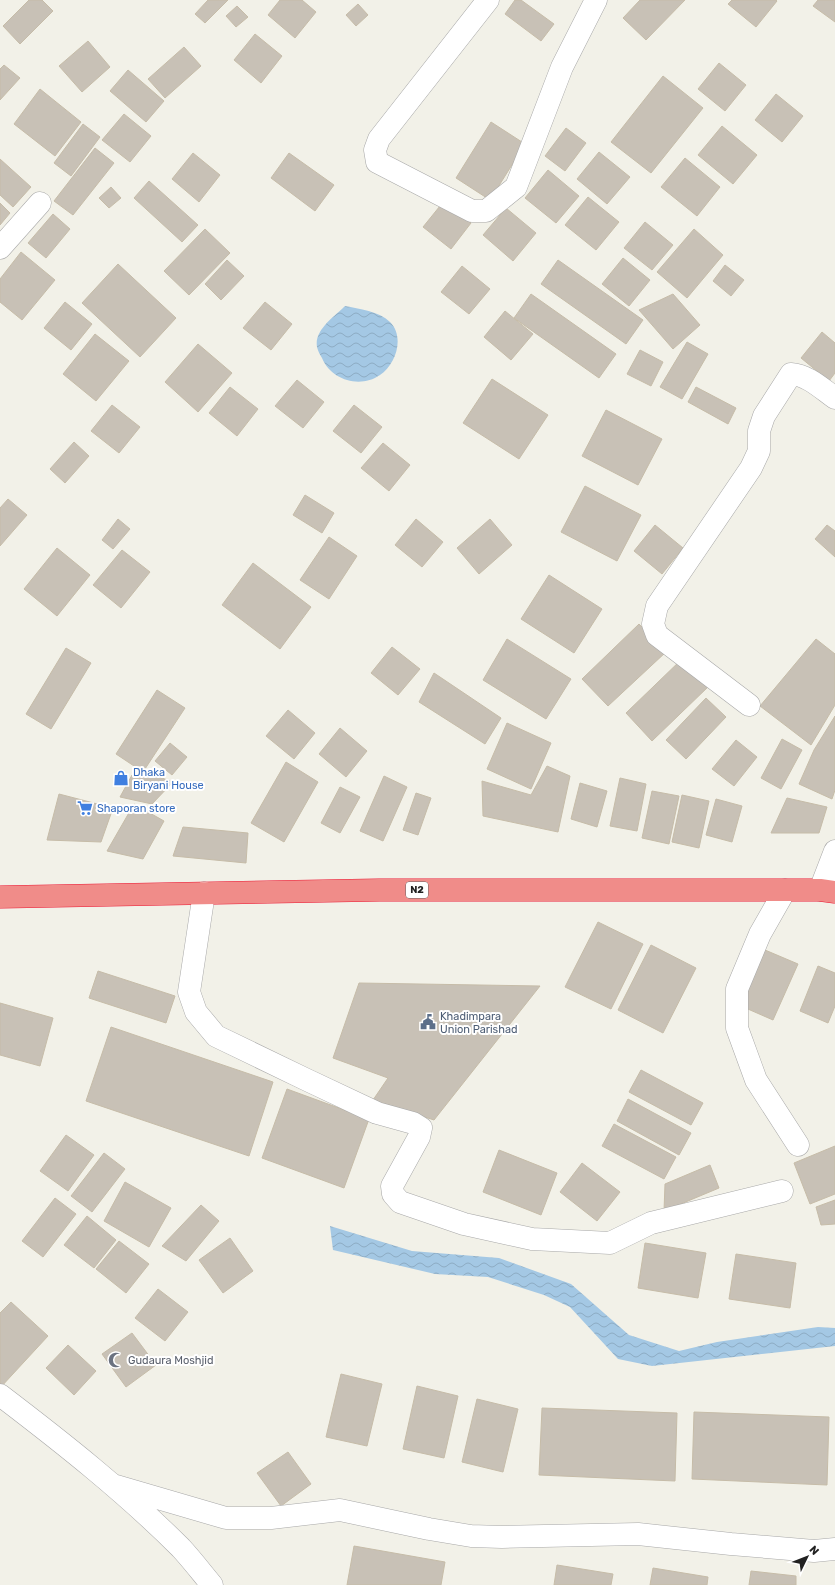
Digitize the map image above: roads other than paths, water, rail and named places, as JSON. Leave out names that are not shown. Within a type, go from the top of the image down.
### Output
[{"type":"highway","name":"N2","points":[[0,897],[379,890],[828,891]]},
{"type":"street","points":[[488,0],[379,139],[375,150],[377,162],[472,211],[486,211],[516,187],[562,67],[596,0]]},
{"type":"street","points":[[0,248],[40,203]]},
{"type":"street","points":[[749,705],[657,635],[653,624],[657,606],[751,468],[759,451],[759,431],[764,416],[791,374],[800,375],[810,380],[835,398]]},
{"type":"street","points":[[828,891],[835,851]]},
{"type":"street","points":[[785,890],[760,934],[737,989],[737,1028],[756,1080],[798,1145]]},
{"type":"street","points":[[204,893],[189,992],[196,1012],[216,1036],[377,1113],[413,1122],[421,1128],[419,1137],[392,1186],[393,1194],[400,1202],[464,1224],[532,1238],[610,1243],[651,1223],[782,1191]]},
{"type":"street","points":[[0,1395],[113,1485],[181,1548],[212,1585]]},
{"type":"street","points":[[113,1485],[226,1518],[271,1518],[340,1510],[429,1529],[471,1536],[502,1537],[638,1534],[814,1551],[835,1549]]},
{"type":"water","points":[[345,306],[380,315],[390,322],[395,328],[398,342],[394,357],[386,370],[372,379],[355,382],[339,377],[326,366],[318,350],[317,341],[322,329]]},
{"type":"water","points":[[330,1226],[412,1251],[499,1258],[571,1284],[629,1335],[679,1351],[717,1342],[818,1327],[835,1328],[835,1346],[652,1366],[618,1359],[570,1307],[544,1295],[488,1277],[435,1274],[333,1250]]},
{"type":"place","name":"Dhaka Biryani House","points":[[121,778]]},
{"type":"place","name":"Shaporan store","points":[[85,808]]},
{"type":"place","name":"Khadimpara Union Parishad","points":[[428,1022]]},
{"type":"place","name":"Gudaura Moshjid","points":[[116,1360]]}]
